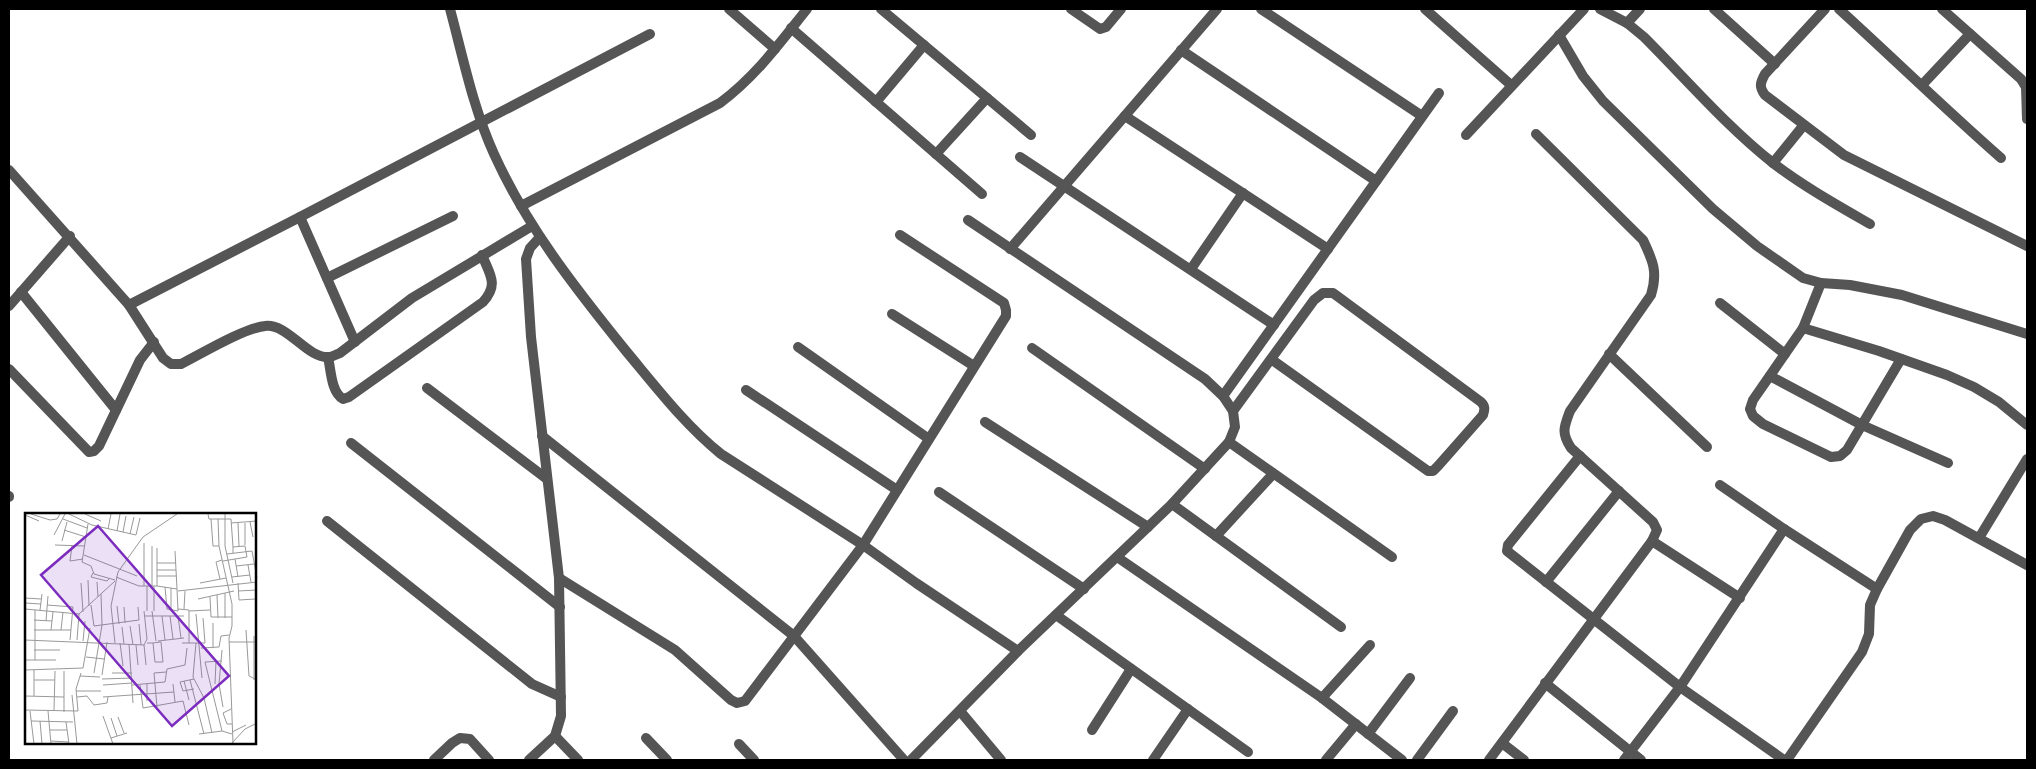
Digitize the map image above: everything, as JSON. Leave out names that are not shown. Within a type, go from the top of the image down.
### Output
[{"type":"street","points":[[450,9],[481,122],[494,154],[532,226],[580,294],[664,397],[703,440],[721,454],[863,545],[1018,652]]},
{"type":"street","points":[[729,9],[775,49]]},
{"type":"street","points":[[521,206],[720,103],[741,87],[807,9]]},
{"type":"street","points":[[882,9],[1031,135]]},
{"type":"street","points":[[1071,9],[1100,29],[1106,27],[1120,9]]},
{"type":"street","points":[[1010,249],[1217,9]]},
{"type":"street","points":[[1262,9],[1422,116]]},
{"type":"street","points":[[1425,9],[1511,85]]},
{"type":"street","points":[[1466,135],[1584,9]]},
{"type":"street","points":[[1600,9],[1628,23],[1644,37],[1749,142],[1773,163],[1832,202],[1870,224]]},
{"type":"street","points":[[1628,23],[1640,9]]},
{"type":"street","points":[[1714,9],[1775,64]]},
{"type":"street","points":[[1839,9],[1922,85],[1946,110],[2001,158]]},
{"type":"street","points":[[1942,9],[2021,79],[2026,87],[2027,118]]},
{"type":"street","points":[[1819,11],[1760,83],[1760,89],[1765,95],[1844,155],[2027,246]]},
{"type":"street","points":[[791,28],[982,194]]},
{"type":"street","points":[[129,304],[650,34]]},
{"type":"street","points":[[1922,85],[1970,34]]},
{"type":"street","points":[[1558,35],[1583,76],[1603,101],[1713,209],[1758,246],[1803,278],[1821,283],[1850,284],[1902,295],[2027,334]]},
{"type":"street","points":[[876,102],[924,45]]},
{"type":"street","points":[[1181,50],[1376,181]]},
{"type":"street","points":[[1224,396],[1439,93]]},
{"type":"street","points":[[936,154],[987,98]]},
{"type":"street","points":[[1125,116],[1328,248]]},
{"type":"street","points":[[1773,163],[1804,126]]},
{"type":"street","points":[[1489,760],[1652,541],[1657,530],[1653,522],[1571,448],[1564,438],[1564,426],[1570,410],[1651,295],[1655,280],[1653,260],[1643,240],[1536,134]]},
{"type":"street","points":[[1020,157],[1274,325]]},
{"type":"street","points":[[9,170],[129,304],[164,358],[171,364],[181,364],[249,330],[266,326],[280,329],[316,354],[328,357],[340,353],[412,298],[532,226]]},
{"type":"street","points":[[1190,270],[1243,193]]},
{"type":"street","points":[[327,278],[453,216]]},
{"type":"street","points":[[300,217],[355,342]]},
{"type":"street","points":[[912,760],[1018,652],[1172,504],[1229,442],[1235,427],[1233,411],[1224,396],[1205,379],[968,220]]},
{"type":"street","points":[[559,578],[675,650],[737,703],[745,701],[863,545],[1006,316],[1004,303],[900,235]]},
{"type":"street","points":[[9,306],[70,236]]},
{"type":"street","points":[[529,760],[555,736],[561,716],[559,578],[531,337],[526,259],[530,248],[540,237]]},
{"type":"street","points":[[328,357],[339,397],[343,399],[349,398],[483,302],[490,294],[493,286],[482,255]]},
{"type":"street","points":[[1821,283],[1803,328],[1753,400],[1750,409],[1753,416],[1763,424],[1831,457],[1840,456],[1847,450],[1901,359]]},
{"type":"street","points":[[21,292],[116,410]]},
{"type":"street","points":[[1233,411],[1314,300],[1323,293],[1333,293],[1484,405],[1485,410],[1483,415],[1438,466],[1433,471],[1428,471],[1271,359]]},
{"type":"street","points":[[1720,303],[1785,354]]},
{"type":"street","points":[[892,314],[974,366]]},
{"type":"street","points":[[1803,328],[1947,375],[1974,387],[1999,402],[2027,425]]},
{"type":"street","points":[[9,369],[89,452],[94,451],[99,446],[140,360],[154,342]]},
{"type":"street","points":[[798,347],[929,440]]},
{"type":"street","points":[[1032,348],[1205,469]]},
{"type":"street","points":[[1609,354],[1707,447]]},
{"type":"street","points":[[1770,376],[1862,425],[1948,463]]},
{"type":"street","points":[[427,388],[548,479]]},
{"type":"street","points":[[746,390],[897,490]]},
{"type":"street","points":[[985,422],[1148,527]]},
{"type":"street","points":[[542,436],[794,636],[904,760]]},
{"type":"street","points":[[1229,442],[1392,557]]},
{"type":"street","points":[[351,443],[560,607]]},
{"type":"street","points":[[1580,456],[1508,545],[1507,551],[1680,687],[1785,760],[1862,652],[1869,634],[1870,605],[1877,589],[1910,530],[1921,519],[1933,516],[1944,520],[2027,565]]},
{"type":"street","points":[[1979,538],[2027,459]]},
{"type":"street","points":[[1216,536],[1273,474]]},
{"type":"street","points":[[1720,485],[1877,589]]},
{"type":"street","points":[[1546,582],[1619,491]]},
{"type":"street","points":[[939,492],[1084,589]]},
{"type":"street","points":[[1172,504],[1342,627]]},
{"type":"street","points":[[327,520],[532,684],[561,697]]},
{"type":"street","points":[[1628,756],[1680,687],[1784,529]]},
{"type":"street","points":[[1652,541],[1740,598]]},
{"type":"street","points":[[1117,557],[1322,698],[1398,759]]},
{"type":"street","points":[[1056,615],[1248,752]]},
{"type":"street","points":[[1322,698],[1370,645]]},
{"type":"street","points":[[1092,730],[1131,669]]},
{"type":"street","points":[[1368,734],[1410,678]]},
{"type":"street","points":[[1545,683],[1628,756],[1641,760]]},
{"type":"street","points":[[1155,760],[1188,709]]},
{"type":"street","points":[[960,711],[1001,760]]},
{"type":"street","points":[[1417,760],[1453,711]]},
{"type":"street","points":[[1326,760],[1356,724]]},
{"type":"street","points":[[555,736],[578,760]]},
{"type":"street","points":[[434,760],[460,738],[470,739],[489,760]]},
{"type":"street","points":[[646,738],[667,760]]},
{"type":"street","points":[[1502,742],[1524,760]]},
{"type":"street","points":[[739,744],[754,760]]}]
